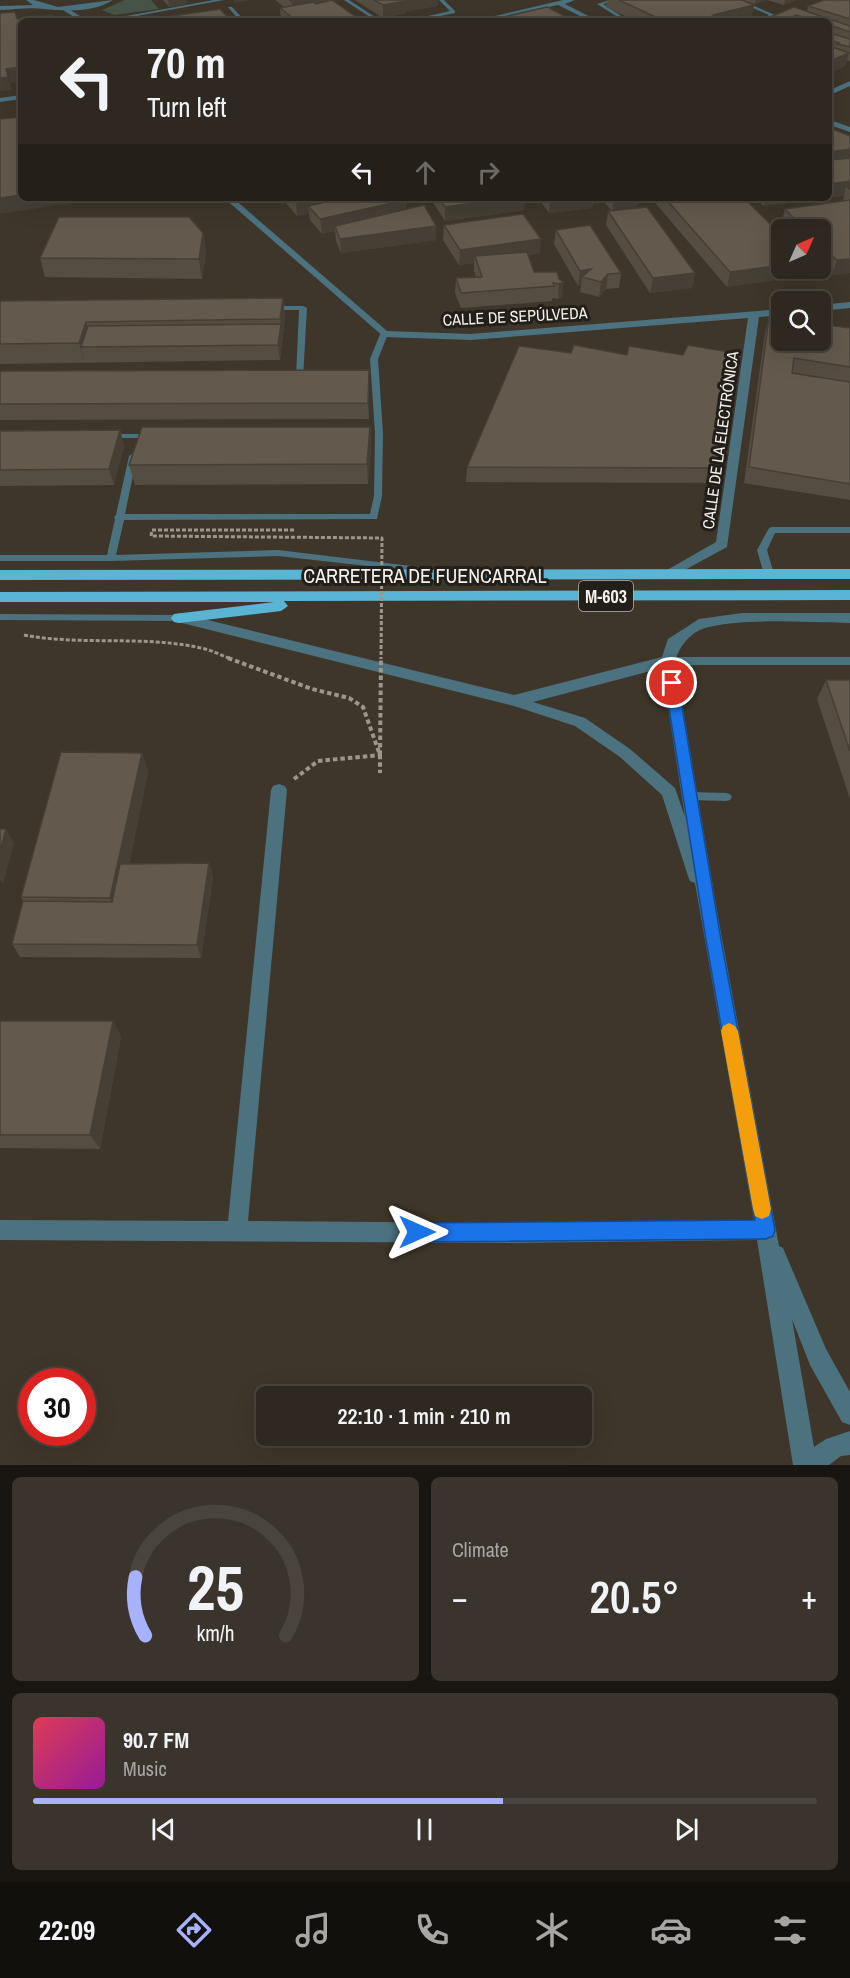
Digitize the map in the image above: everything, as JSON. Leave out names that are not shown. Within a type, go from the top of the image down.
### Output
[{"type":"highway","name":"CARRETERA DE FUENCARRAL","points":[[0,575],[850,574]]},
{"type":"highway","name":"CARRETERA DE FUENCARRAL","points":[[0,597],[850,595]]},
{"type":"highway","points":[[179,618],[362,596]]},
{"type":"street","points":[[0,3],[12,0]]},
{"type":"street","points":[[29,0],[47,8]]},
{"type":"street","points":[[0,8],[65,9],[98,5],[110,0]]},
{"type":"street","points":[[491,18],[572,0]]},
{"type":"street","points":[[559,3],[589,18]]},
{"type":"street","points":[[87,18],[98,5]]},
{"type":"street","points":[[65,9],[81,18]]},
{"type":"street","points":[[832,92],[850,83]]},
{"type":"street","points":[[0,100],[18,97]]},
{"type":"street","points":[[832,123],[850,130]]},
{"type":"street","points":[[233,201],[384,334]]},
{"type":"street","points":[[831,307],[850,305]]},
{"type":"street","name":"CALLE DE SEPÚLVEDA","points":[[384,334],[471,337],[771,313]]},
{"type":"street","name":"CALLE DE LA ELECTRÓNICA","points":[[667,574],[722,544],[754,315]]},
{"type":"street","points":[[179,618],[514,701],[580,722],[625,753],[669,792],[710,917]]},
{"type":"street","points":[[805,1465],[668,661],[673,644],[699,624],[742,618],[850,618]]},
{"type":"street","points":[[514,701],[668,661]]},
{"type":"street","points":[[237,1230],[279,790]]},
{"type":"street","points":[[0,1230],[507,1233],[766,1230]]},
{"type":"street","points":[[766,1230],[818,1358],[850,1414]]},
{"type":"street","points":[[814,1465],[833,1447],[850,1443]]},
{"type":"lane","points":[[188,0],[193,6]]},
{"type":"lane","points":[[112,18],[222,0]]},
{"type":"lane","points":[[346,0],[374,18]]},
{"type":"lane","points":[[428,18],[453,12],[441,0]]},
{"type":"lane","points":[[616,0],[598,4],[622,18]]},
{"type":"lane","points":[[735,0],[773,15],[766,18]]},
{"type":"lane","points":[[230,8],[240,18]]},
{"type":"lane","points":[[256,308],[303,308],[300,376]]},
{"type":"lane","points":[[118,517],[374,517],[378,496],[379,433],[374,359],[384,334]]},
{"type":"lane","points":[[288,376],[310,375]]},
{"type":"lane","points":[[364,375],[375,375]]},
{"type":"lane","points":[[368,434],[379,433]]},
{"type":"lane","points":[[104,436],[161,436]]},
{"type":"lane","points":[[111,558],[118,517],[138,436]]},
{"type":"lane","points":[[769,574],[762,550],[772,530],[850,530]]},
{"type":"lane","points":[[0,558],[111,558],[278,553],[458,575]]},
{"type":"lane","points":[[0,617],[179,618]]},
{"type":"lane","points":[[668,661],[850,661]]},
{"type":"lane","points":[[691,796],[726,797]]},
{"type":"path","points":[[294,530],[152,530],[151,536],[382,538],[380,773]]},
{"type":"path","points":[[20,634],[50,640],[154,643],[202,648],[312,689],[349,698],[363,707],[380,755]]},
{"type":"path","points":[[279,790],[318,761],[380,755]]},
{"type":"green space","points":[[125,0],[151,0],[159,9],[114,15],[102,10]]},
{"type":"building","points":[[332,0],[356,17],[293,18],[280,8],[313,2],[316,4]]},
{"type":"building","points":[[374,0],[405,0],[406,1],[383,5]]},
{"type":"building","points":[[619,0],[742,0],[754,5],[713,15],[720,18],[658,18]]},
{"type":"building","points":[[824,0],[850,0],[850,19],[808,6]]},
{"type":"building","points":[[547,7],[568,18],[505,18],[503,17]]},
{"type":"building","points":[[794,7],[826,18],[806,18],[796,15],[789,18],[768,18]]},
{"type":"building","points":[[220,9],[228,18],[158,18]]},
{"type":"building","points":[[15,12],[18,19],[18,67],[6,69],[8,77],[0,78],[0,13]]},
{"type":"building","points":[[52,15],[53,18],[26,18]]},
{"type":"building","points":[[832,20],[850,26],[850,32],[832,26]]},
{"type":"building","points":[[832,34],[850,39],[850,47],[837,44],[839,43],[832,41]]},
{"type":"building","points":[[832,47],[849,53],[832,60]]},
{"type":"building","points":[[18,117],[18,195],[0,198],[0,119]]},
{"type":"building","points":[[832,129],[850,136],[850,149],[832,152]]},
{"type":"building","points":[[850,158],[850,181],[832,184],[832,160]]},
{"type":"building","points":[[850,200],[850,259],[837,260],[831,255],[831,219],[795,219],[785,209]]},
{"type":"building","points":[[330,201],[401,201],[320,219],[308,206]]},
{"type":"building","points":[[441,201],[488,201],[445,207]]},
{"type":"building","points":[[668,201],[747,201],[771,225],[771,266],[730,272]]},
{"type":"building","points":[[424,205],[436,226],[340,239],[335,226]]},
{"type":"building","points":[[647,207],[695,273],[653,278],[608,211]]},
{"type":"building","points":[[523,214],[541,239],[460,250],[444,225]]},
{"type":"building","points":[[59,217],[189,217],[203,233],[199,259],[40,258]]},
{"type":"building","points":[[590,225],[621,273],[608,274],[601,282],[582,277],[591,269],[580,271],[556,230]]},
{"type":"building","points":[[527,252],[534,272],[557,272],[559,279],[564,282],[553,283],[554,286],[461,293],[456,278],[482,277],[475,256]]},
{"type":"building","points":[[283,298],[280,319],[86,322],[79,343],[0,344],[0,301]]},
{"type":"building","points":[[769,317],[771,317],[771,351],[831,351],[831,325],[850,328],[850,367],[794,358],[792,373],[850,382],[850,484],[749,467]]},
{"type":"building","points":[[281,324],[278,345],[81,347],[88,326]]},
{"type":"building","points":[[574,345],[627,355],[629,346],[683,355],[688,345],[741,354],[716,468],[467,467],[519,346],[571,353]]},
{"type":"building","points":[[369,370],[368,403],[0,404],[0,371]]},
{"type":"building","points":[[142,427],[370,427],[367,464],[129,465]]},
{"type":"building","points":[[120,430],[109,469],[0,470],[0,431]]},
{"type":"building","points":[[826,680],[850,680],[850,751]]},
{"type":"building","points":[[61,752],[142,753],[110,898],[21,897]]},
{"type":"building","points":[[0,829],[6,829],[0,851]]},
{"type":"building","points":[[209,863],[197,945],[12,944],[23,901],[112,902],[120,864]]},
{"type":"building","points":[[0,1021],[113,1021],[90,1135],[0,1135]]},
{"type":"slow traffic","points":[[729,1031],[762,1209]]},
{"type":"route","points":[[417,1232],[766,1230],[713,940],[672,683]]}]
